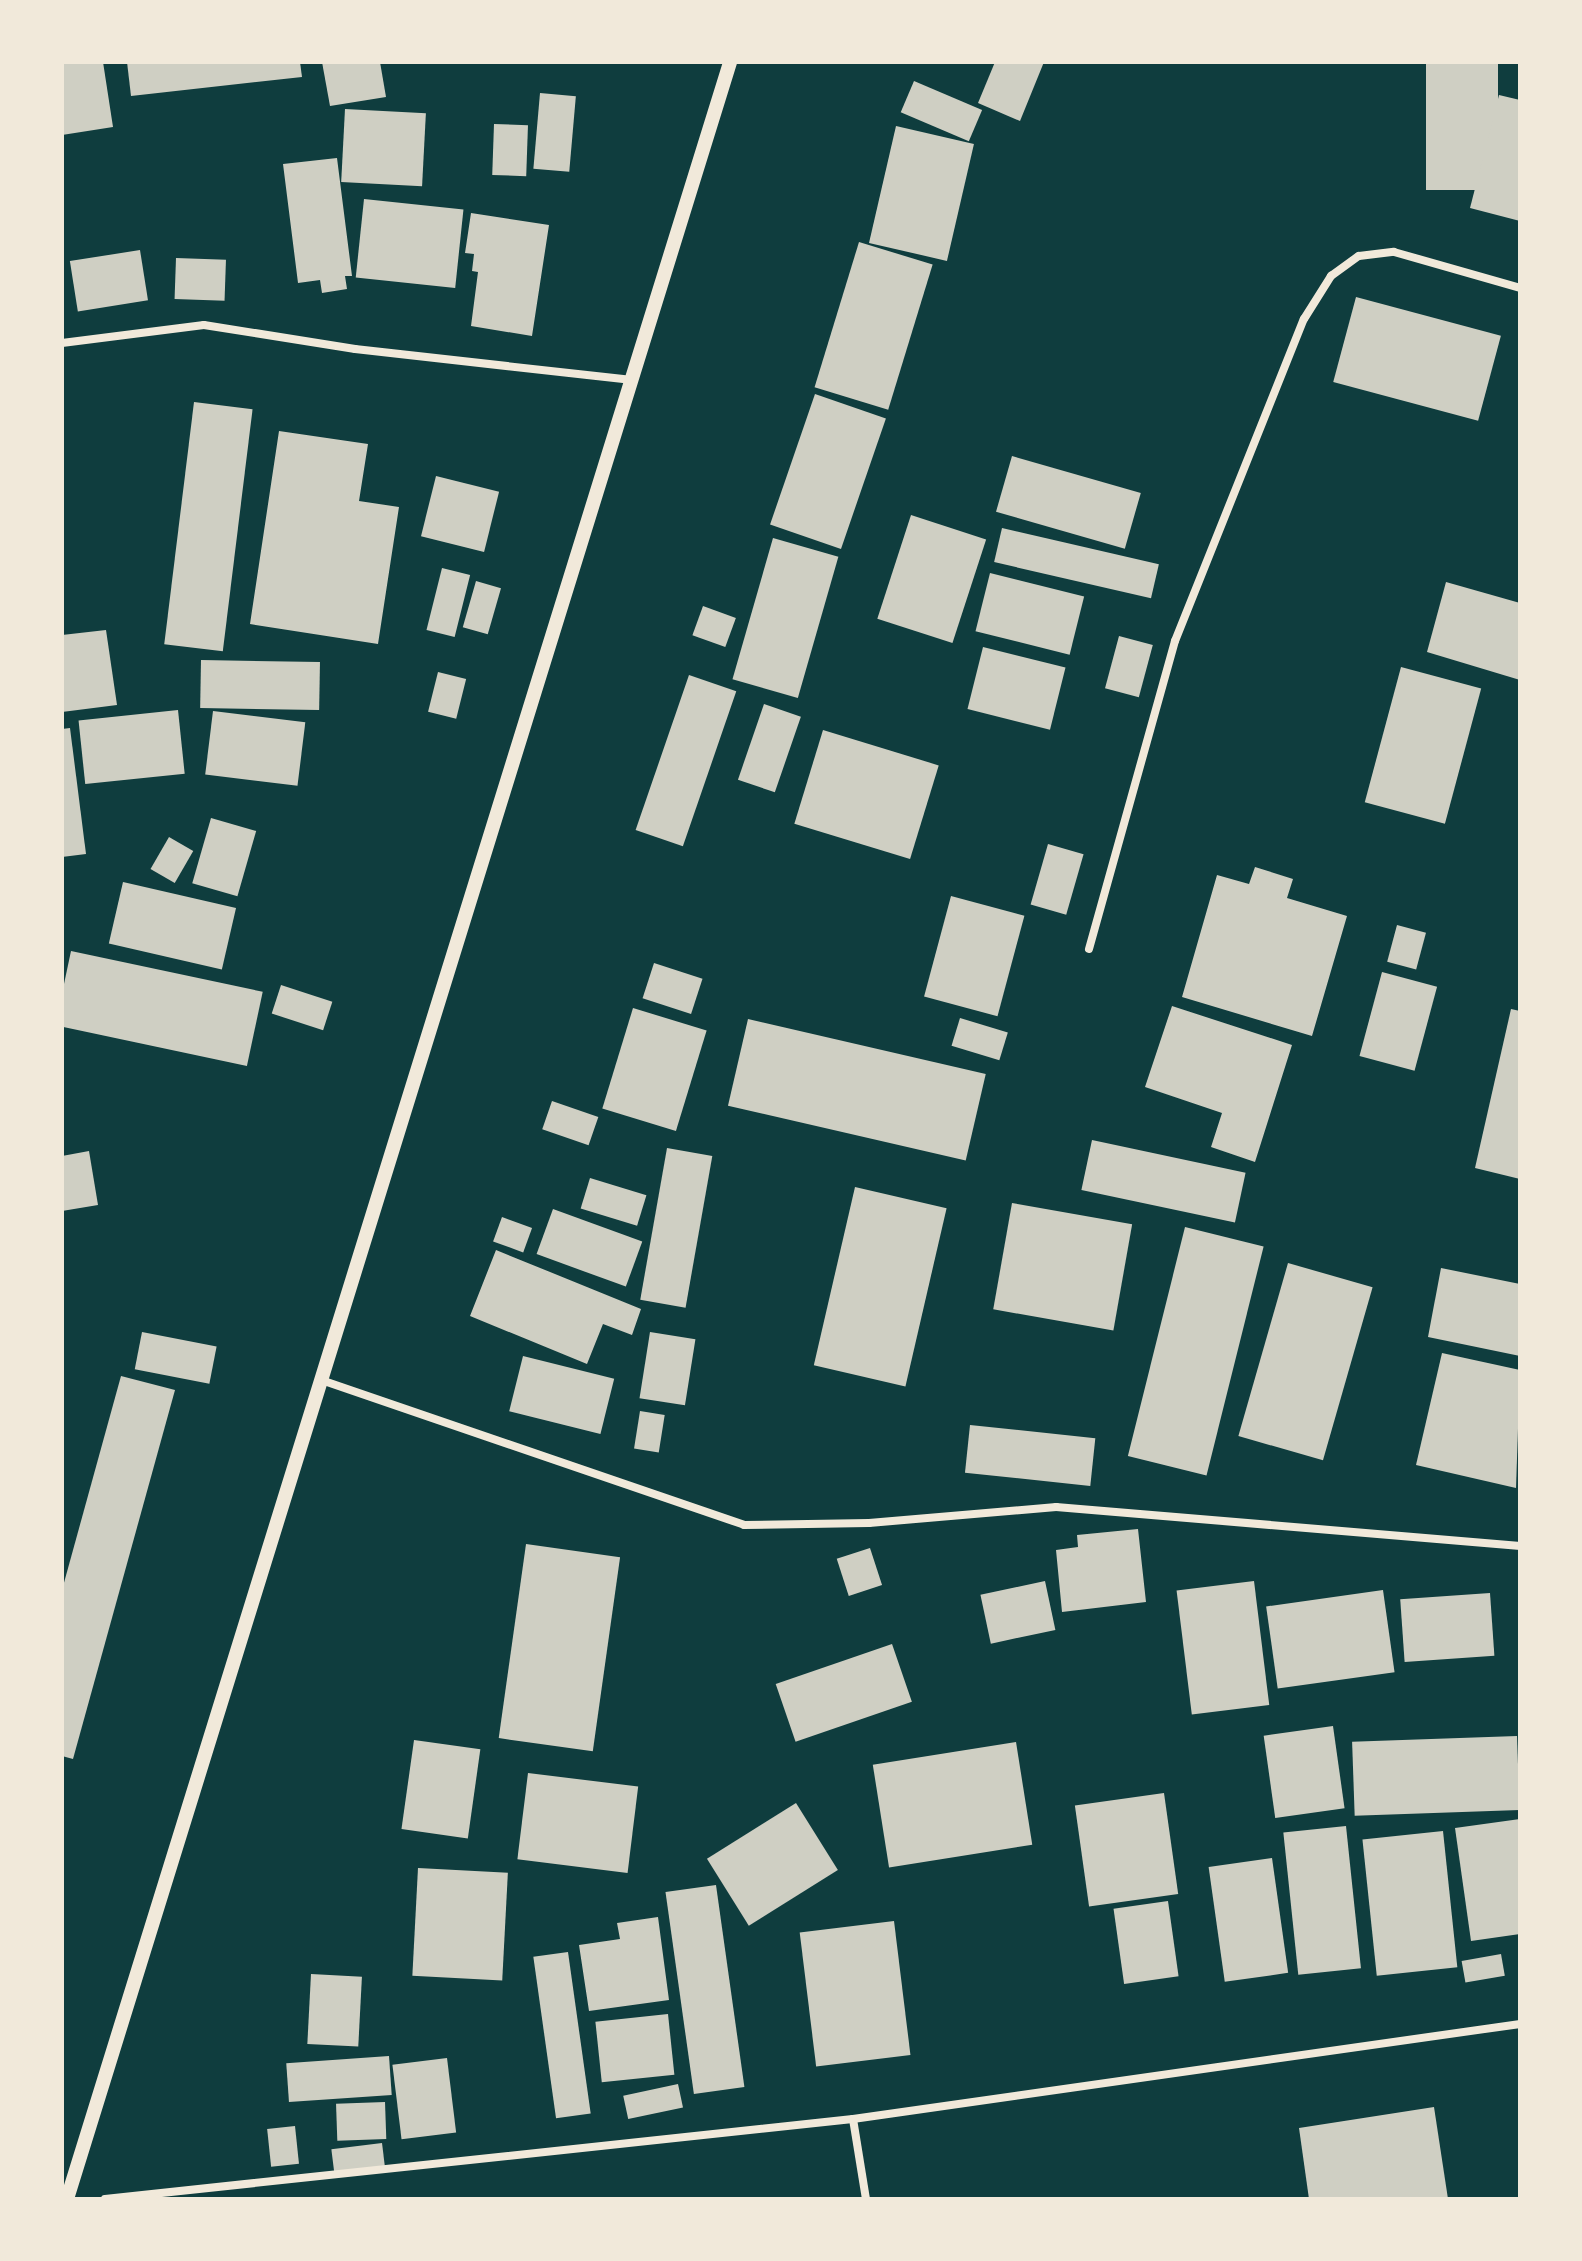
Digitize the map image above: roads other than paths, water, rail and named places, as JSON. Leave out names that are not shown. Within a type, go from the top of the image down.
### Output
[{"type":"street","points":[[67,2199],[324,1381],[730,62]]},
{"type":"street","points":[[1089,949],[1175,641],[1304,319],[1331,276],[1359,256],[1394,252],[1520,288]]},
{"type":"street","points":[[62,343],[204,325],[355,349],[632,380]]},
{"type":"street","points":[[324,1381],[744,1525],[869,1523],[1056,1507],[1520,1546]]},
{"type":"street","points":[[105,2199],[853,2119],[1520,2024]]},
{"type":"street","points":[[853,2119],[866,2199]]}]
